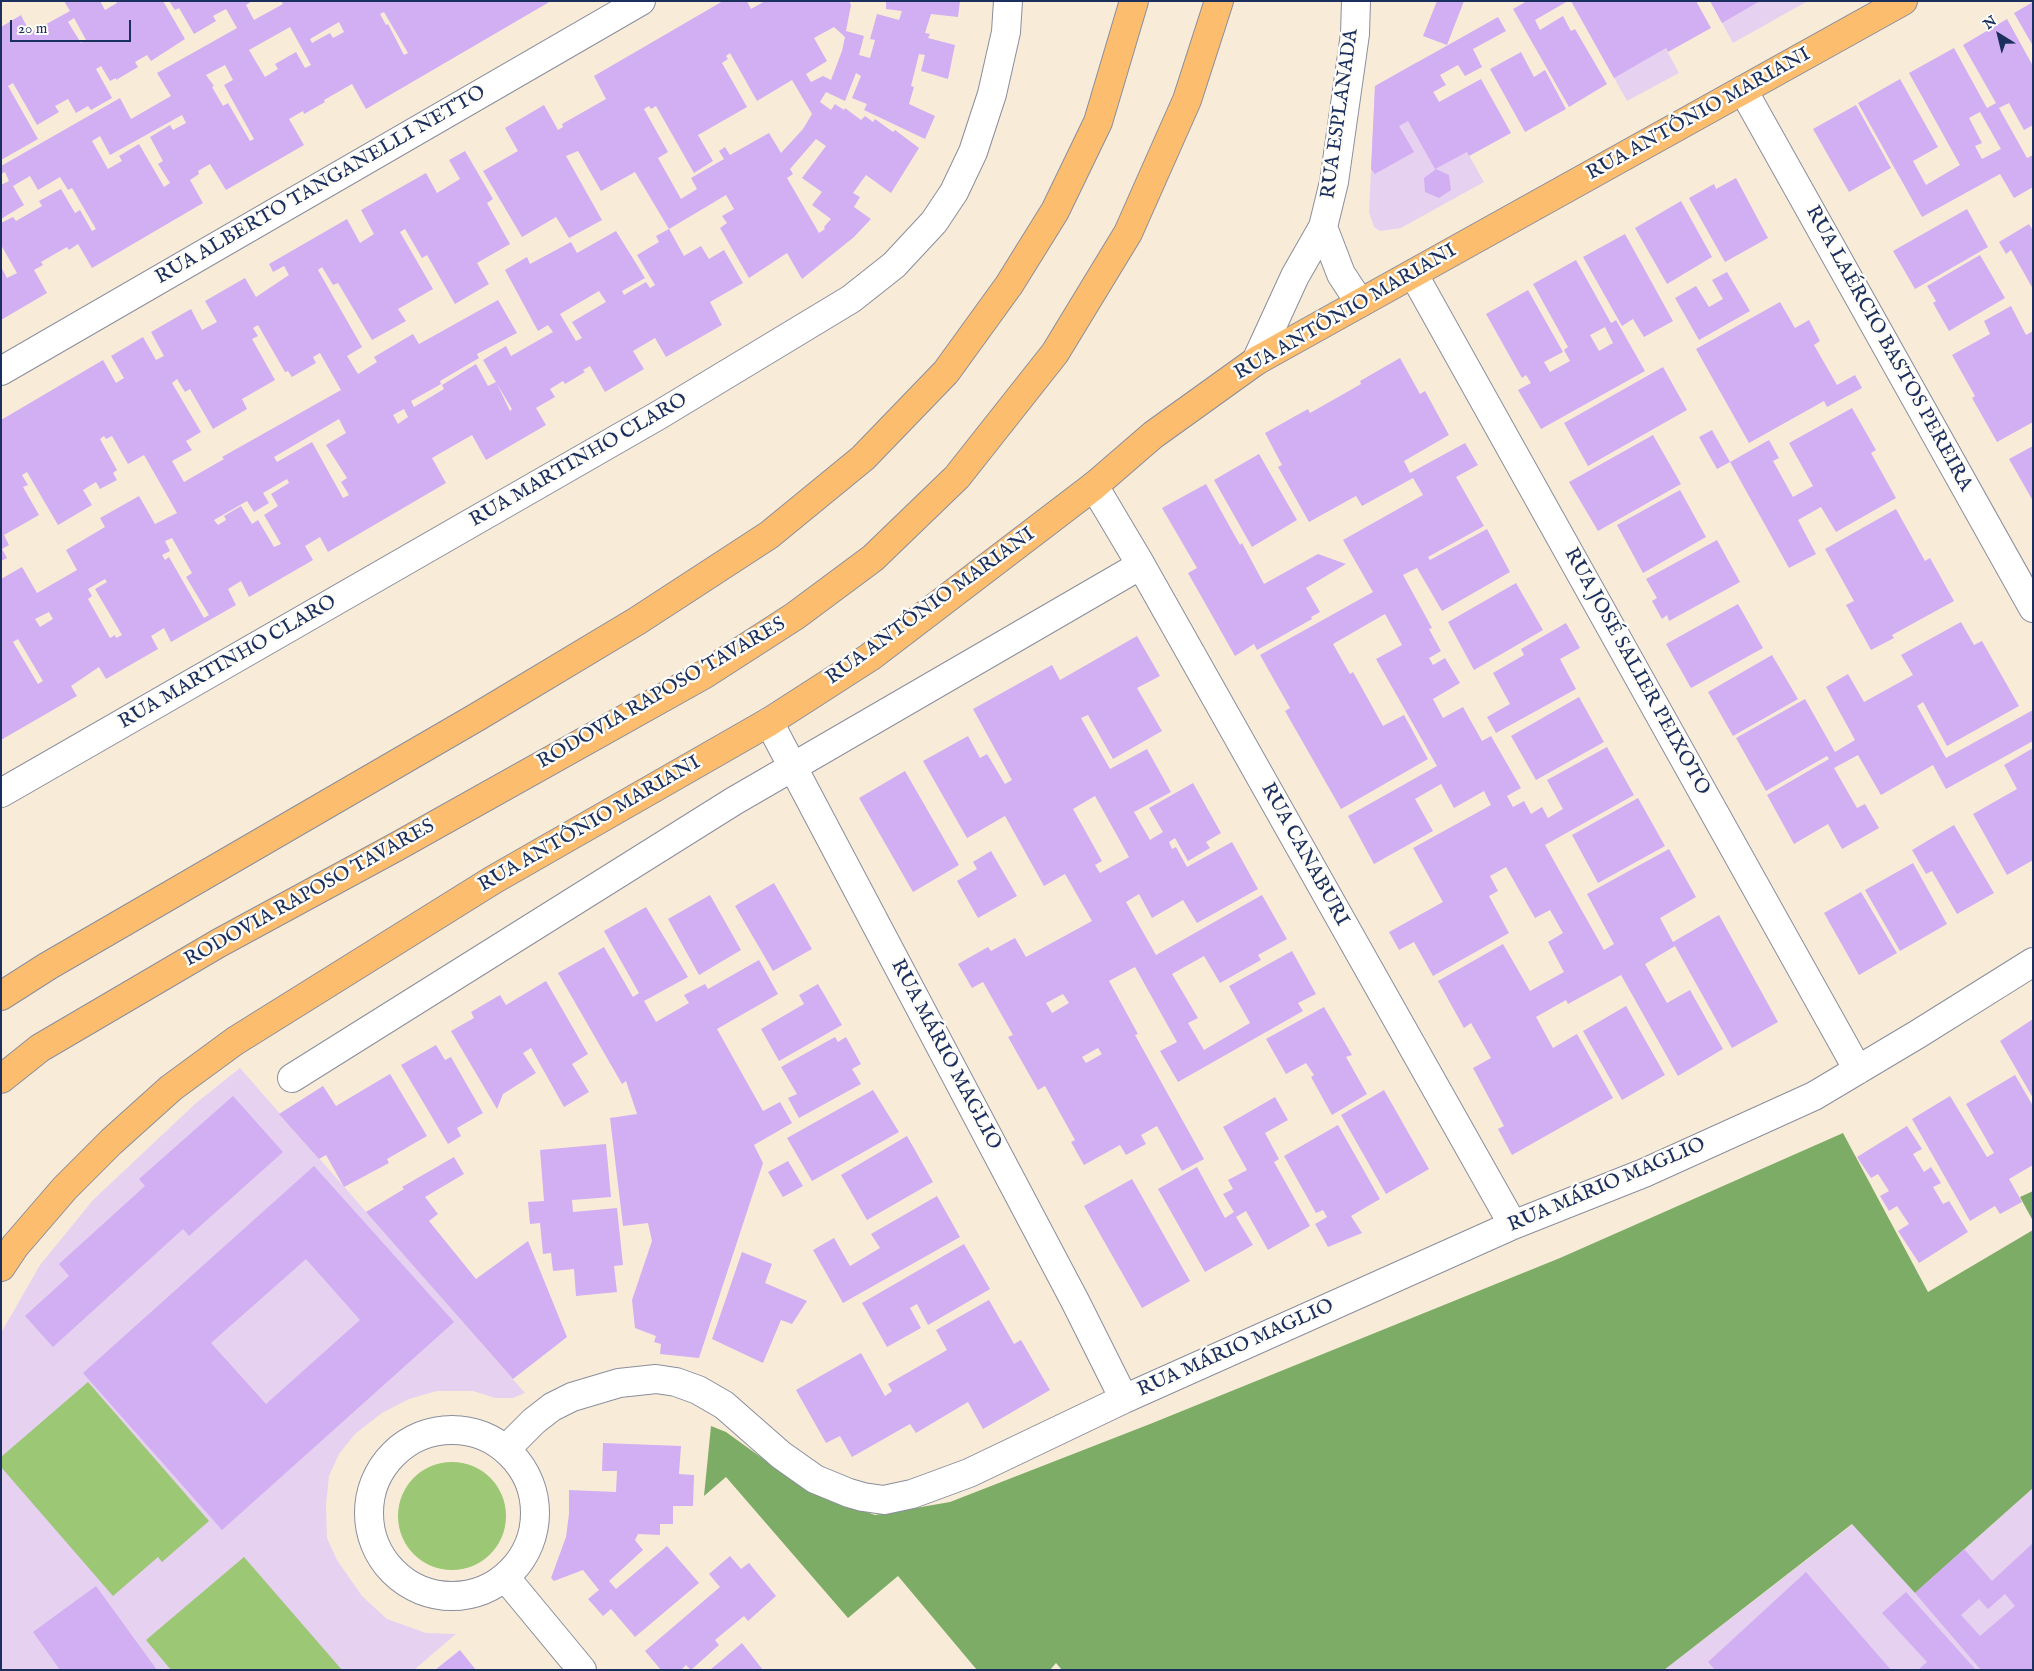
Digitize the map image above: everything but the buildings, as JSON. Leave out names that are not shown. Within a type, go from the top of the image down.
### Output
[{"type":"main road","points":[[1,996],[48,966],[477,717],[637,621],[769,535],[863,458],[946,372],[1009,285],[1055,211],[1098,122],[1134,1]]},
{"type":"main road","name":"RODOVIA RAPOSO TAVARES","points":[[1,1079],[40,1048],[219,943],[396,847],[704,674],[795,616],[873,558],[957,477],[1055,352],[1128,234],[1187,100],[1219,1]]},
{"type":"main road","name":"RUA ANTÔNIO MARIANI","points":[[1,1267],[15,1246],[64,1188],[111,1142],[171,1088],[235,1041],[493,880],[769,722],[870,657],[1094,486],[1153,435],[1256,361],[1902,1]]},
{"type":"street","name":"RUA ALBERTO TANGANELLI NETTO","points":[[1,370],[641,1]]},
{"type":"street","name":"RUA MARTINHO CLARO","points":[[1,793],[659,415],[851,299],[894,265],[934,222],[954,192],[973,152],[992,94],[1006,32],[1008,1]]},
{"type":"street","name":"RUA ESPLANADA","points":[[1256,361],[1295,276],[1322,227],[1334,182],[1355,34],[1356,1]]},
{"type":"street","name":"RUA LAÉRCIO BASTOS PEREIRA","points":[[1743,90],[2033,608]]},
{"type":"street","name":"RUA ESPLANADA","points":[[1322,227],[1341,274],[1360,303]]},
{"type":"street","name":"RUA JOSÉ SALIER PEIXOTO","points":[[1414,274],[1858,1070]]},
{"type":"street","name":"RUA CANABURI","points":[[1094,486],[1141,565],[1513,1225]]},
{"type":"street","points":[[292,1078],[497,948],[792,768],[1141,565]]},
{"type":"street","name":"RUA MÁRIO MAGLIO","points":[[769,722],[1075,1301],[1124,1399],[1513,1225],[1644,1173],[1814,1096],[2033,962]]},
{"type":"street","points":[[506,1448],[534,1421],[552,1407],[572,1397],[620,1383],[656,1379],[676,1382],[698,1390],[724,1405],[781,1455],[815,1479],[849,1493],[884,1500],[912,1494],[970,1473],[1124,1399]]},
{"type":"street","points":[[452,1429],[481,1434],[506,1448],[524,1471],[534,1498],[534,1528],[524,1555],[505,1577],[480,1592],[451,1597],[422,1591],[397,1577],[379,1554],[368,1527],[369,1498],[379,1471],[398,1449],[423,1434],[452,1429]]},
{"type":"street","points":[[505,1577],[582,1670]]},
{"type":"shaded area","points":[[1571,1],[1640,1],[1679,73],[1627,101]]},
{"type":"shaded area","points":[[1710,1],[1808,1],[1733,43]]},
{"type":"shaded area","points":[[1417,62],[1484,182],[1401,228],[1380,231],[1374,227],[1369,212],[1375,86]]},
{"type":"shaded area","points":[[240,1068],[525,1393],[513,1398],[495,1398],[473,1391],[437,1391],[409,1399],[382,1413],[355,1434],[339,1454],[329,1476],[326,1505],[327,1538],[337,1560],[362,1596],[387,1619],[426,1633],[456,1634],[414,1670],[1,1670],[1,1333],[40,1265],[93,1200],[196,1103]]},
{"type":"shaded area","points":[[2033,1488],[2033,1670],[1664,1670],[1853,1524],[1915,1593]]},
{"type":"green space","points":[[1843,1133],[1928,1292],[2033,1230],[2033,1488],[1915,1593],[1852,1524],[1664,1670],[1062,1670],[1056,1663],[1050,1670],[977,1670],[898,1576],[848,1618],[726,1477],[704,1496],[711,1426],[726,1432],[809,1492],[875,1515],[950,1502],[1150,1424],[1560,1258]]},
{"type":"green space","points":[[2033,1191],[2033,1221],[2020,1197]]},
{"type":"green space","points":[[88,1382],[209,1521],[162,1562],[158,1557],[113,1596],[1,1467],[1,1457]]},
{"type":"green space","points":[[452,1462],[473,1466],[490,1478],[502,1495],[506,1516],[502,1537],[490,1554],[473,1566],[452,1570],[431,1566],[414,1554],[402,1537],[398,1516],[402,1495],[414,1478],[431,1466]]},
{"type":"green space","points":[[244,1557],[342,1670],[171,1670],[146,1640]]}]
